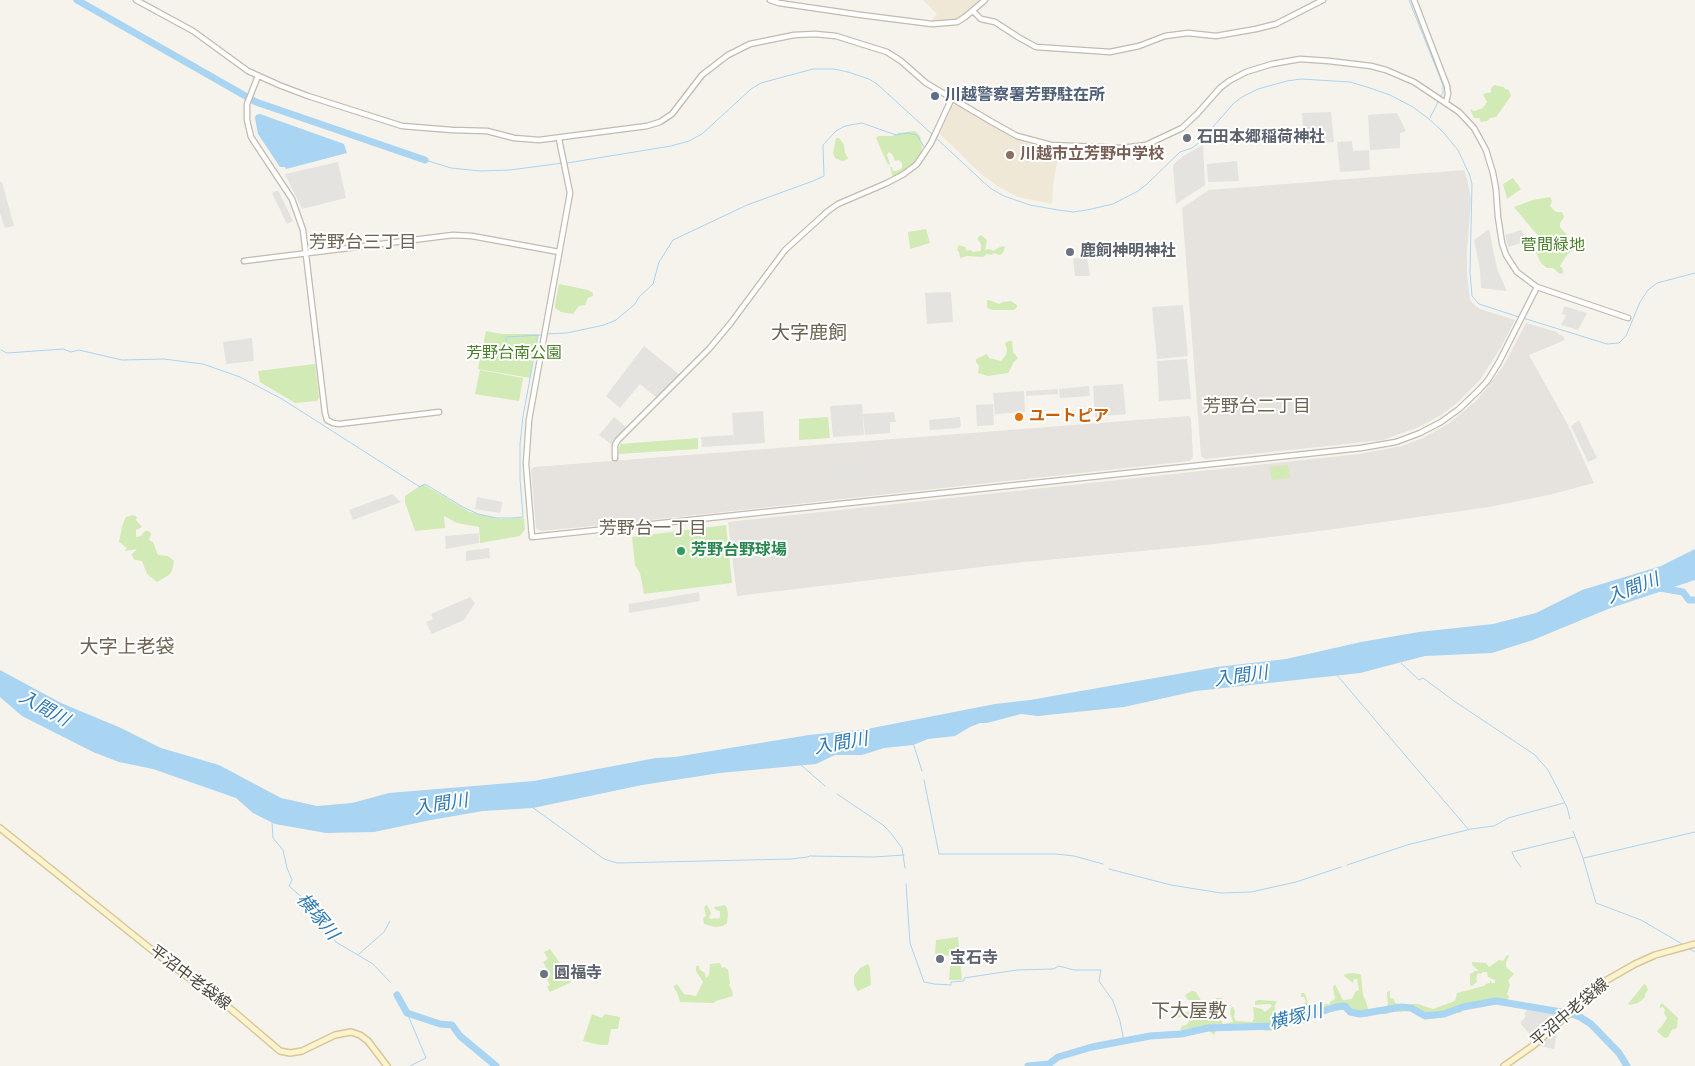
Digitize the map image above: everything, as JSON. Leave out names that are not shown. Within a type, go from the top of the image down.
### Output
[{"type":"main road","name":"平沼中老袋線","points":[[0,828],[157,954],[232,1010],[280,1051],[288,1053],[302,1051],[335,1035],[351,1032],[360,1035],[368,1041],[387,1066]]},
{"type":"main road","name":"平沼中老袋線","points":[[1504,1066],[1534,1044],[1607,980],[1655,955],[1695,944]]},
{"type":"street","points":[[136,0],[193,31],[258,76],[308,96],[402,126],[487,131],[524,139],[559,139],[647,126],[660,122],[672,114],[702,74],[728,54],[750,44],[815,34],[836,36],[887,52],[926,83],[1012,133],[1027,140],[1051,145],[1121,148],[1146,144],[1177,131],[1188,124],[1220,88],[1229,81],[1246,72],[1291,60],[1346,62],[1386,70],[1414,82],[1446,102],[1470,122],[1482,141],[1496,189],[1498,217],[1504,249],[1517,272],[1537,287],[1628,318]]},
{"type":"street","points":[[770,0],[861,15],[932,24],[954,23],[973,11],[985,0]]},
{"type":"street","points":[[973,11],[981,19],[995,22],[1018,38],[1036,47],[1110,52],[1126,50],[1165,36],[1188,33],[1216,36],[1256,30],[1276,24],[1323,0]]},
{"type":"street","points":[[1414,0],[1447,86],[1446,102]]},
{"type":"street","points":[[258,76],[250,94],[247,120],[251,137],[292,199],[303,230],[327,420],[339,424],[439,412]]},
{"type":"street","points":[[615,458],[615,445],[618,440],[709,349],[785,250],[838,204],[887,183],[911,170],[922,158],[933,140],[952,98]]},
{"type":"street","points":[[559,139],[570,193],[528,427],[526,464],[532,537],[1361,448],[1396,442],[1420,433],[1441,422],[1459,409],[1479,390],[1488,380],[1499,362],[1537,287]]},
{"type":"street","points":[[244,261],[454,235],[472,236],[559,252]]},
{"type":"shaded area","points":[[923,0],[981,0],[956,20],[931,21],[937,14]]},
{"type":"shaded area","name":"川越市立芳野中学校","points":[[955,104],[1014,138],[1033,145],[1057,148],[1059,151],[1053,184],[1052,204],[1018,197],[999,187],[982,175],[940,134]]},
{"type":"shaded area","points":[[1331,112],[1334,142],[1304,144],[1302,113]]},
{"type":"shaded area","points":[[1397,113],[1406,131],[1400,133],[1400,148],[1370,150],[1368,115]]},
{"type":"shaded area","points":[[1352,141],[1353,151],[1369,150],[1370,170],[1340,172],[1337,142]]},
{"type":"shaded area","points":[[1203,145],[1205,185],[1176,204],[1173,165],[1183,156]]},
{"type":"shaded area","points":[[1237,161],[1239,181],[1208,182],[1207,164]]},
{"type":"shaded area","points":[[338,162],[346,198],[302,209],[285,174]]},
{"type":"shaded area","points":[[1464,170],[1471,199],[1467,252],[1470,299],[1480,309],[1515,320],[1501,347],[1480,380],[1457,403],[1441,415],[1419,427],[1383,440],[1205,459],[1201,456],[1182,208],[1209,190]]},
{"type":"shaded area","points":[[0,182],[2,182],[14,226],[5,228],[0,213]]},
{"type":"shaded area","points":[[278,190],[293,221],[287,224],[272,193]]},
{"type":"shaded area","points":[[1438,205],[1469,205],[1464,242],[1453,252],[1443,253]]},
{"type":"shaded area","points":[[1489,229],[1497,269],[1507,291],[1481,288],[1480,270],[1474,240]]},
{"type":"shaded area","points":[[1521,230],[1528,241],[1508,247],[1505,235]]},
{"type":"shaded area","points":[[1087,256],[1090,276],[1075,276],[1073,259]]},
{"type":"shaded area","points":[[951,292],[953,322],[927,324],[925,293]]},
{"type":"shaded area","points":[[1183,305],[1188,356],[1157,359],[1152,307]]},
{"type":"shaded area","points":[[1564,306],[1587,313],[1578,330],[1561,325],[1566,315],[1562,314]]},
{"type":"shaded area","points":[[1526,323],[1557,332],[1565,340],[1529,355],[1567,423],[1594,483],[1553,494],[1489,507],[1327,530],[1205,545],[1014,563],[737,596],[728,522],[1359,454],[1402,446],[1425,437],[1448,424],[1477,400],[1503,367]]},
{"type":"shaded area","points":[[252,338],[254,361],[226,364],[223,342]]},
{"type":"shaded area","points":[[644,346],[680,375],[657,398],[640,384],[620,408],[606,396]]},
{"type":"shaded area","points":[[1187,359],[1191,399],[1159,401],[1157,361]]},
{"type":"shaded area","points":[[1123,384],[1126,414],[1095,417],[1093,386]]},
{"type":"shaded area","points":[[1089,386],[1090,396],[1060,398],[1059,389]]},
{"type":"shaded area","points":[[1058,389],[1058,394],[1026,396],[1026,391]]},
{"type":"shaded area","points":[[1024,391],[1025,412],[995,414],[993,393]]},
{"type":"shaded area","points":[[862,404],[864,435],[833,437],[830,406]]},
{"type":"shaded area","points":[[993,404],[994,425],[977,426],[976,405]]},
{"type":"shaded area","points":[[763,411],[765,443],[702,447],[701,437],[733,435],[734,442],[732,413]]},
{"type":"shaded area","points":[[894,412],[896,422],[890,422],[890,433],[865,435],[863,414]]},
{"type":"shaded area","points":[[1189,416],[1191,419],[1193,457],[1190,461],[623,523],[541,531],[536,528],[531,470],[534,467]]},
{"type":"shaded area","points":[[614,417],[627,428],[611,444],[599,435]]},
{"type":"shaded area","points":[[960,417],[961,426],[959,428],[930,430],[929,420]]},
{"type":"shaded area","points":[[1579,420],[1597,458],[1588,462],[1571,426]]},
{"type":"shaded area","points":[[869,461],[869,469],[836,472],[836,464]]},
{"type":"shaded area","points":[[1318,461],[1319,476],[1299,478],[1297,463]]},
{"type":"shaded area","points":[[392,494],[401,502],[353,520],[349,510]]},
{"type":"shaded area","points":[[477,497],[503,502],[500,513],[475,509]]},
{"type":"shaded area","points":[[479,533],[479,543],[446,549],[445,536]]},
{"type":"shaded area","points":[[489,548],[490,558],[466,561],[466,551]]},
{"type":"shaded area","points":[[699,592],[700,601],[629,613],[629,604]]},
{"type":"shaded area","points":[[470,597],[475,603],[464,620],[432,634],[426,622],[433,619],[431,614]]},
{"type":"shaded area","points":[[1528,1009],[1552,1012],[1558,1015],[1533,1038],[1520,1023],[1526,1016],[1524,1014]]},
{"type":"shaded area","points":[[1559,1024],[1554,1049],[1536,1045]]},
{"type":"green space","points":[[1494,85],[1509,90],[1511,96],[1496,117],[1481,122],[1479,118],[1474,118],[1470,109],[1474,111],[1483,108],[1487,102],[1483,94],[1491,92],[1491,88]]},
{"type":"green space","points":[[915,131],[920,136],[922,145],[921,155],[908,168],[893,178],[890,167],[892,167],[893,171],[897,171],[902,168],[902,163],[899,160],[895,161],[889,152],[887,155],[889,165],[876,138],[878,136],[892,136],[898,133]]},
{"type":"green space","points":[[836,138],[839,138],[844,145],[848,158],[846,160],[842,161],[835,158],[833,153]]},
{"type":"green space","points":[[1513,178],[1521,189],[1507,199],[1503,184]]},
{"type":"green space","name":"菅間緑地","points":[[1550,197],[1552,201],[1550,206],[1556,212],[1562,212],[1564,217],[1560,227],[1572,241],[1573,246],[1573,250],[1567,255],[1560,266],[1563,269],[1563,273],[1560,274],[1553,268],[1547,268],[1541,263],[1532,244],[1538,239],[1538,236],[1514,207],[1533,200]]},
{"type":"green space","points":[[926,229],[930,243],[910,249],[908,232]]},
{"type":"green space","points":[[981,235],[987,240],[985,250],[990,249],[993,251],[1002,246],[1005,247],[1003,253],[1000,255],[987,254],[983,257],[967,256],[960,258],[957,250],[959,245],[965,247],[967,251],[981,251],[978,237]]},
{"type":"green space","points":[[559,284],[588,290],[593,293],[593,296],[588,298],[585,305],[579,306],[573,314],[561,312],[555,308]]},
{"type":"green space","points":[[987,300],[999,304],[1011,301],[1017,307],[1014,310],[992,310],[987,308]]},
{"type":"green space","name":"芳野台南公園","points":[[486,331],[502,334],[538,334],[530,378],[478,369]]},
{"type":"green space","points":[[1012,341],[1013,352],[1018,358],[1008,373],[988,376],[978,373],[979,366],[976,359],[987,354],[989,358],[1001,361],[1006,355],[1005,343]]},
{"type":"green space","points":[[315,364],[319,397],[317,401],[295,403],[260,382],[258,371]]},
{"type":"green space","points":[[480,370],[523,378],[519,401],[475,394]]},
{"type":"green space","points":[[828,417],[830,438],[799,440],[799,419]]},
{"type":"green space","points":[[698,438],[698,449],[618,454],[620,444]]},
{"type":"green space","points":[[1288,465],[1290,478],[1272,480],[1270,467]]},
{"type":"green space","points":[[423,484],[470,512],[500,519],[524,518],[525,529],[520,536],[480,543],[479,527],[457,523],[444,516],[445,528],[415,531],[405,502],[405,496]]},
{"type":"green space","points":[[133,515],[137,517],[136,520],[142,527],[136,530],[136,537],[141,536],[145,531],[149,531],[151,534],[149,540],[153,542],[158,555],[168,556],[174,561],[169,575],[157,582],[147,574],[142,561],[135,560],[132,556],[137,549],[126,551],[127,548],[119,542],[126,517]]},
{"type":"green space","name":"芳野台野球場","points":[[726,525],[732,583],[644,594],[640,573],[635,565],[632,537]]},
{"type":"green space","points":[[707,905],[711,913],[709,918],[718,919],[720,911],[714,907],[725,905],[728,914],[727,923],[723,926],[715,927],[704,924],[703,918],[706,916],[704,907]]},
{"type":"green space","points":[[958,937],[962,980],[949,980],[951,956],[935,954],[936,940]]},
{"type":"green space","points":[[550,949],[572,980],[570,983],[550,992],[547,987],[550,985],[545,975],[549,973],[543,962],[548,959],[544,952]]},
{"type":"green space","points":[[1507,955],[1509,956],[1506,967],[1514,974],[1508,980],[1510,985],[1507,994],[1509,997],[1505,1003],[1502,1001],[1501,1003],[1466,1008],[1460,1013],[1454,1012],[1447,1015],[1441,1013],[1441,1017],[1438,1018],[1425,1017],[1411,1011],[1397,1012],[1394,1010],[1387,1014],[1373,1014],[1367,1017],[1349,1014],[1340,1010],[1321,1014],[1305,1023],[1275,1030],[1266,1031],[1257,1028],[1234,1026],[1223,1030],[1219,1029],[1214,1035],[1207,1029],[1201,1032],[1195,1032],[1192,1028],[1180,1030],[1182,1026],[1189,1022],[1187,1018],[1175,1017],[1180,1012],[1191,1012],[1192,1003],[1185,995],[1192,991],[1196,992],[1202,1002],[1200,1012],[1202,1014],[1212,1011],[1216,1005],[1214,1003],[1216,998],[1222,998],[1220,1007],[1223,1024],[1233,1022],[1230,1013],[1233,1007],[1236,1021],[1252,1022],[1254,1018],[1253,1007],[1262,1009],[1265,1012],[1272,1006],[1270,1004],[1255,1005],[1255,1001],[1259,1000],[1276,1001],[1275,1010],[1280,1018],[1293,1018],[1295,1015],[1302,1014],[1303,1005],[1306,1002],[1304,997],[1301,997],[1301,993],[1304,993],[1308,1004],[1312,1008],[1324,1006],[1326,1003],[1329,1005],[1335,999],[1333,987],[1335,984],[1343,1000],[1352,999],[1355,992],[1359,990],[1357,979],[1354,979],[1353,983],[1344,976],[1345,974],[1353,973],[1360,974],[1361,976],[1363,995],[1368,1009],[1372,1010],[1377,1007],[1380,1009],[1388,1005],[1387,992],[1390,991],[1390,998],[1394,999],[1395,1003],[1409,1006],[1418,1004],[1433,1009],[1455,1001],[1457,993],[1484,986],[1490,983],[1490,980],[1492,983],[1495,983],[1495,980],[1488,977],[1487,972],[1483,972],[1481,974],[1478,973],[1477,982],[1472,986],[1470,985],[1470,974],[1479,971],[1472,965],[1472,962],[1486,963],[1489,967],[1499,960],[1503,961]]},
{"type":"green space","points":[[720,963],[722,968],[725,967],[728,970],[729,985],[733,996],[714,1003],[680,1002],[674,986],[677,984],[684,994],[696,996],[703,982],[696,971],[696,966],[699,966],[700,970],[705,973],[706,978],[709,975],[710,964]]},
{"type":"green space","points":[[868,964],[871,985],[858,991],[854,985],[854,976],[860,968]]},
{"type":"green space","points":[[1644,984],[1648,990],[1645,997],[1638,1003],[1628,1004]]},
{"type":"green space","points":[[1662,1003],[1678,1018],[1677,1028],[1672,1030],[1666,1038],[1657,1031],[1667,1018],[1663,1007],[1660,1008]]},
{"type":"green space","points":[[592,1014],[602,1018],[605,1014],[620,1017],[618,1029],[611,1029],[608,1045],[583,1041]]},
{"type":"water","points":[[260,114],[344,144],[347,153],[286,169],[285,167],[280,167],[258,134],[255,118],[256,115]]},
{"type":"water","points":[[506,345],[512,346],[513,354],[506,359],[500,358],[496,354],[496,349],[499,347],[504,350]]},
{"type":"water","name":"入間川","points":[[1695,549],[1695,580],[1608,609],[1533,640],[1492,653],[1425,656],[1360,673],[1196,691],[1124,707],[1038,716],[1021,714],[987,723],[980,723],[955,736],[928,739],[913,745],[884,748],[862,755],[835,755],[816,764],[720,773],[642,785],[533,808],[483,811],[374,832],[326,833],[275,824],[253,813],[236,798],[153,769],[119,762],[93,752],[22,716],[0,697],[0,670],[61,703],[121,728],[161,748],[219,765],[281,798],[317,806],[352,803],[389,793],[534,781],[656,758],[675,757],[809,735],[867,729],[995,704],[1030,700],[1217,667],[1286,659],[1361,642],[1419,632],[1493,624],[1536,613],[1582,590],[1661,566]]},
{"type":"waterway","points":[[77,0],[256,102],[425,160]]},
{"type":"waterway","points":[[1409,0],[1443,85],[1443,93],[1440,98]]},
{"type":"waterway","points":[[567,163],[671,146],[689,141],[702,134],[751,89],[761,83],[813,69],[834,69],[869,79],[877,84],[933,135]]},
{"type":"waterway","points":[[936,138],[990,188],[1004,196],[1030,205],[1073,212],[1113,204],[1138,191],[1180,152],[1192,148],[1200,142],[1233,104],[1258,89],[1301,79],[1350,82],[1370,88],[1390,95],[1413,107],[1442,131],[1458,150],[1472,184],[1470,272],[1472,296],[1479,304],[1519,317]]},
{"type":"waterway","points":[[1430,118],[1438,102]]},
{"type":"waterway","points":[[545,334],[567,333],[604,325],[616,320],[635,304],[639,297],[653,284],[659,262],[673,240],[747,205],[824,176],[823,145],[836,131],[845,126],[862,123],[896,135],[908,133],[917,135],[924,147]]},
{"type":"waterway","points":[[425,160],[451,168],[480,171],[510,170],[563,163]]},
{"type":"waterway","points":[[1523,318],[1607,344],[1619,343],[1626,336],[1640,302],[1648,290],[1657,283],[1695,273]]},
{"type":"waterway","points":[[1,350],[7,353],[63,349],[71,352],[79,350],[122,360],[164,359],[203,364],[240,377],[282,399],[420,487],[425,484],[478,514],[497,518],[512,518],[523,517],[520,444],[523,416],[538,335]]},
{"type":"waterway","points":[[506,344],[506,337],[541,335]]},
{"type":"waterway","name":"入間川","points":[[1660,588],[1683,592],[1689,600],[1695,600]]},
{"type":"waterway","points":[[1401,663],[1419,680],[1423,678],[1535,755],[1548,770],[1567,807],[1570,819]]},
{"type":"waterway","points":[[1336,674],[1468,829]]},
{"type":"waterway","points":[[913,743],[922,771]]},
{"type":"waterway","points":[[801,765],[825,786]]},
{"type":"waterway","points":[[924,780],[939,854],[1056,854],[1074,856],[1103,864]]},
{"type":"waterway","points":[[837,794],[883,825],[890,832],[902,848],[905,868]]},
{"type":"waterway","points":[[1347,865],[1407,845],[1471,829],[1494,826],[1508,818],[1564,803]]},
{"type":"waterway","points":[[532,807],[604,859],[617,863],[791,859],[809,856],[874,857],[904,855]]},
{"type":"waterway","name":"横塚川","points":[[272,822],[273,838],[283,850],[292,880],[289,886],[305,900],[336,942],[373,964],[390,982]]},
{"type":"waterway","points":[[1573,831],[1596,903],[1641,920],[1684,945]]},
{"type":"waterway","points":[[1584,858],[1695,832]]},
{"type":"waterway","points":[[1521,867],[1512,852],[1574,837]]},
{"type":"waterway","points":[[1109,869],[1171,885],[1221,893],[1251,892],[1296,882],[1341,867]]},
{"type":"waterway","points":[[906,884],[910,943],[924,982],[951,985],[951,982],[964,981],[964,978],[1017,970],[1053,969],[1059,966],[1074,970],[1101,970],[1099,981],[1113,1001],[1120,1021],[1124,1042]]},
{"type":"waterway","points":[[359,954],[384,932],[390,921]]},
{"type":"waterway","points":[[1689,949],[1695,952]]},
{"type":"waterway","name":"横塚川","points":[[397,995],[407,1013],[440,1024],[452,1025],[460,1036],[496,1066]]},
{"type":"waterway","name":"横塚川","points":[[1028,1066],[1049,1064],[1058,1057],[1092,1047],[1150,1036],[1181,1034],[1208,1028],[1276,1026],[1336,1007],[1345,1006],[1350,1012],[1360,1014],[1402,1007],[1411,1008],[1425,1016],[1444,1014],[1463,1007],[1496,1001],[1561,1012]]},
{"type":"waterway","points":[[407,1013],[426,1058],[410,1066]]},
{"type":"waterway","name":"横塚川","points":[[1572,1014],[1591,1024],[1619,1053],[1627,1066]]},
{"type":"place","name":"川越警察署芳野駐在所","points":[[935,96]]},
{"type":"place","name":"石田本郷稲荷神社","points":[[1187,138]]},
{"type":"place","name":"川越市立芳野中学校","points":[[1010,155]]},
{"type":"place","name":"鹿飼神明神社","points":[[1070,252]]},
{"type":"place","name":"ユートピア","points":[[1019,417]]},
{"type":"place","name":"芳野台野球場","points":[[681,551]]},
{"type":"place","name":"宝石寺","points":[[940,959]]},
{"type":"place","name":"圓福寺","points":[[544,974]]},
{"type":"district","name":"芳野台三丁目","points":[[363,243]]},
{"type":"district","name":"大字鹿飼","points":[[809,334]]},
{"type":"district","name":"芳野台二丁目","points":[[1257,407]]},
{"type":"district","name":"芳野台一丁目","points":[[653,529]]},
{"type":"district","name":"大字上老袋","points":[[127,648]]},
{"type":"district","name":"下大屋敷","points":[[1189,1012]]}]
